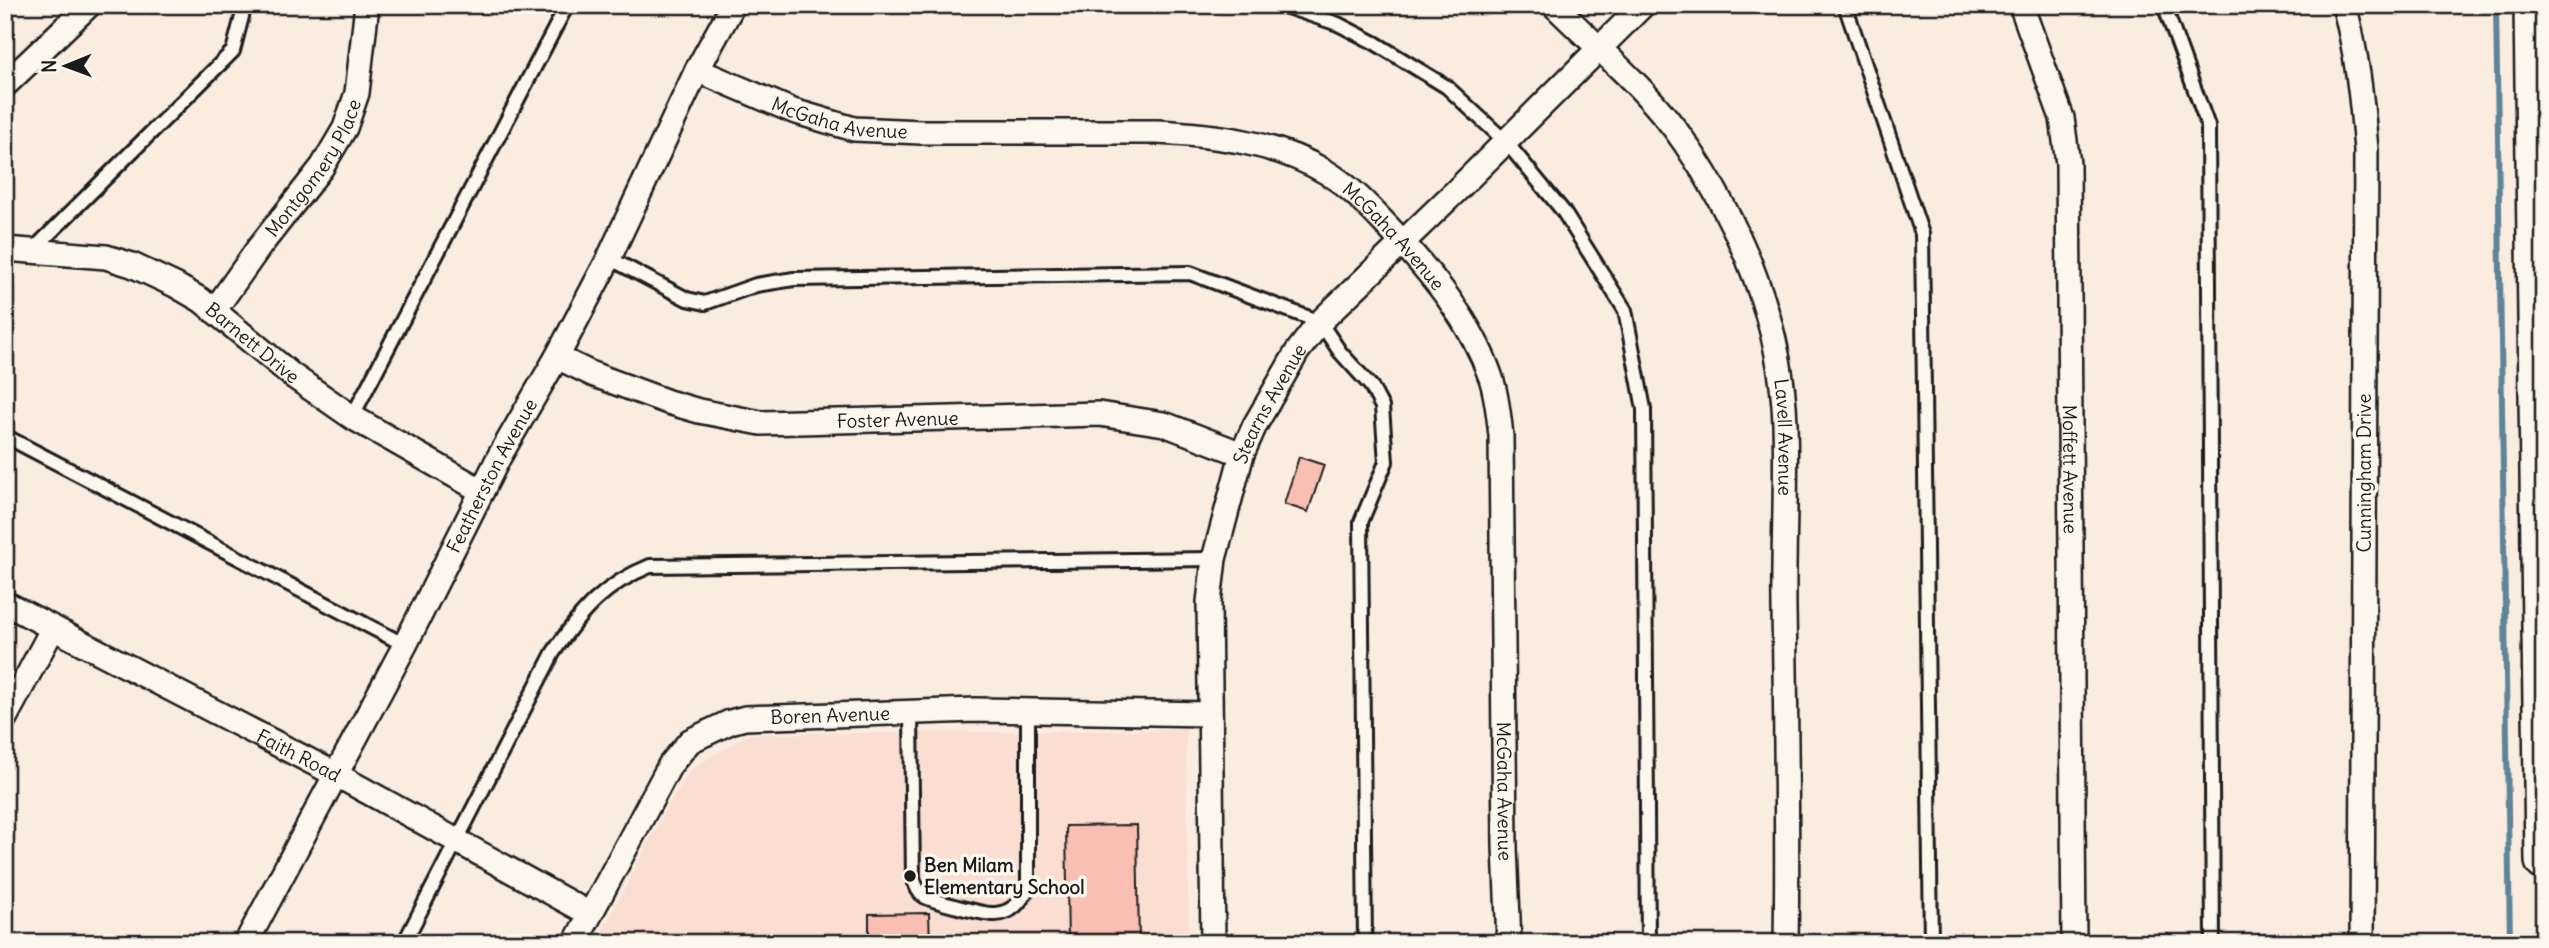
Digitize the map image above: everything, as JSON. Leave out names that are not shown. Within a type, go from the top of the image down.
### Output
[{"type":"main road","points":[[2533,5],[2540,188],[2544,861]]},
{"type":"street","points":[[5,85],[89,5]]},
{"type":"street","name":"Montgomery Place","points":[[214,311],[260,246],[322,167],[345,128],[357,93],[367,5]]},
{"type":"street","name":"Featherston Avenue","points":[[246,943],[405,645],[482,491],[610,258],[697,70],[733,5]]},
{"type":"street","name":"Lavell Avenue","points":[[1554,5],[1647,97],[1685,141],[1731,222],[1753,271],[1769,318],[1780,374],[1785,422],[1783,544],[1788,830],[1786,943]]},
{"type":"street","name":"Stearns Avenue","points":[[1213,943],[1209,601],[1214,559],[1242,454],[1255,425],[1297,352],[1320,322],[1643,5]]},
{"type":"street","name":"Moffett Avenue","points":[[2021,5],[2062,118],[2068,164],[2074,943]]},
{"type":"street","name":"Cunningham Drive","points":[[2344,5],[2354,42],[2362,91],[2366,150],[2362,943]]},
{"type":"street","name":"McGaha Avenue","points":[[697,70],[793,111],[854,129],[920,132],[1157,132],[1196,134],[1250,142],[1279,151],[1327,173],[1362,199],[1402,242],[1445,292],[1469,330],[1491,379],[1498,412],[1501,436],[1505,847],[1509,943]]},
{"type":"street","name":"Barnett Drive","points":[[5,249],[82,253],[119,261],[175,285],[201,300],[293,376],[352,418],[482,491]]},
{"type":"street","name":"Foster Avenue","points":[[557,357],[592,374],[668,402],[761,423],[1099,414],[1164,424],[1242,454]]},
{"type":"street","name":"Faith Road","points":[[5,603],[335,774],[590,914]]},
{"type":"street","points":[[5,718],[53,628]]},
{"type":"street","name":"Boren Avenue","points":[[575,943],[670,765],[690,741],[730,722],[745,718],[911,712],[1209,714]]},
{"type":"lane","points":[[31,252],[233,51],[244,5]]},
{"type":"lane","points":[[352,418],[567,5]]},
{"type":"lane","points":[[1281,5],[1338,24],[1447,87],[1506,142],[1563,211],[1625,310],[1644,409],[1648,943]]},
{"type":"lane","points":[[1845,5],[1922,233],[1931,943]]},
{"type":"lane","points":[[2164,5],[2208,126],[2213,943]]},
{"type":"lane","points":[[610,258],[687,299],[705,303],[756,285],[794,279],[1190,273],[1320,322],[1340,352],[1371,386],[1382,407],[1385,438],[1386,461],[1361,522],[1365,943]]},
{"type":"lane","points":[[5,436],[405,645]]},
{"type":"lane","points":[[404,943],[553,653],[576,618],[626,575],[650,566],[1214,559]]},
{"type":"lane","points":[[911,712],[913,878],[917,890],[932,900],[993,914],[1007,911],[1020,903],[1028,888],[1028,711]]},
{"type":"shaded area","name":"Ben Milam Elementary School","points":[[1186,730],[1189,943],[596,943],[666,809],[691,769],[749,734]]},
{"type":"building","points":[[1299,457],[1324,465],[1308,512],[1284,504]]},
{"type":"building","name":"Ben Milam Elementary School","points":[[1137,825],[1139,943],[1068,943],[1066,826]]},
{"type":"building","name":"Ben Milam Elementary School","points":[[929,913],[930,943],[869,943],[869,914]]},
{"type":"waterway","points":[[2496,5],[2510,943]]},
{"type":"place","name":"Ben Milam Elementary School","points":[[910,876]]}]
